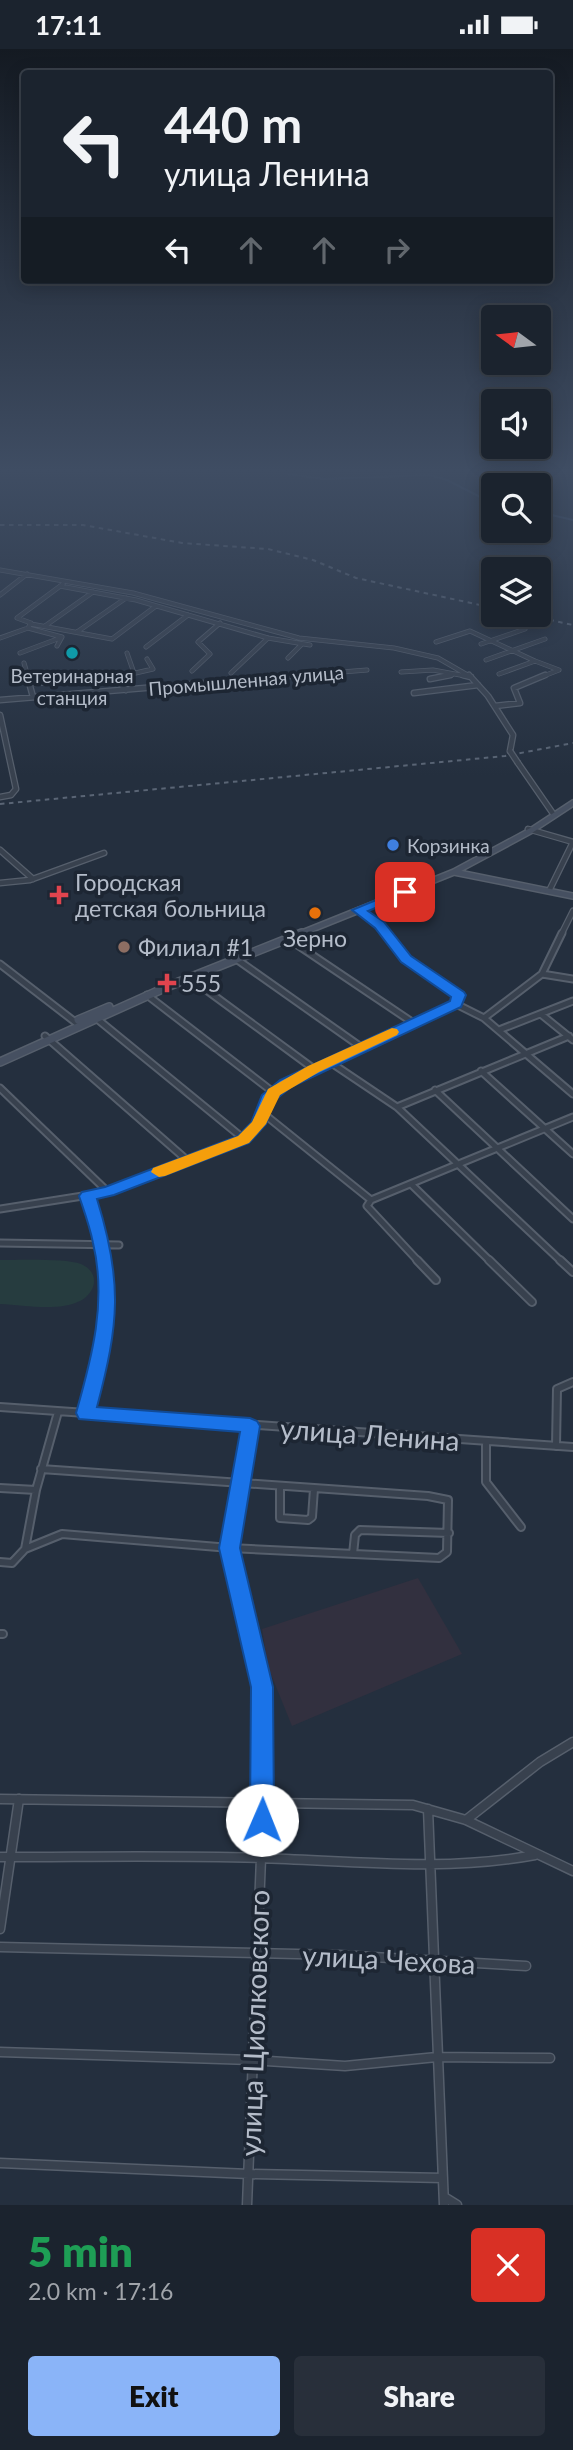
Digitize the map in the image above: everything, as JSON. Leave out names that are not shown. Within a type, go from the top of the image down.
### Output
[{"type":"main road","points":[[0,1060],[76,1024],[96,1018],[234,958],[454,872],[573,803]]},
{"type":"main road","points":[[0,1060],[45,1036],[447,873],[530,830]]},
{"type":"main road","points":[[454,872],[459,876],[573,896]]},
{"type":"street","points":[[0,595],[26,575]]},
{"type":"street","points":[[30,575],[155,598],[280,634],[418,652],[456,667],[471,677],[495,706],[513,734],[510,751],[553,814]]},
{"type":"street","points":[[62,637],[29,626],[18,618],[68,582]]},
{"type":"street","points":[[60,586],[126,598],[268,638],[310,645]]},
{"type":"street","points":[[45,626],[93,592]]},
{"type":"street","points":[[76,633],[126,598]]},
{"type":"street","points":[[0,636],[29,626],[45,626],[112,639],[156,606]]},
{"type":"street","points":[[146,647],[188,615]]},
{"type":"street","points":[[192,671],[210,655],[198,642],[219,623]]},
{"type":"street","points":[[481,644],[525,629]]},
{"type":"street","points":[[436,642],[470,631],[559,670],[514,688],[520,703],[495,706]]},
{"type":"street","points":[[57,646],[62,637]]},
{"type":"street","points":[[20,653],[62,637]]},
{"type":"street","points":[[231,673],[268,638]]},
{"type":"street","points":[[288,658],[307,639]]},
{"type":"street","points":[[486,660],[545,639]]},
{"type":"street","points":[[127,653],[134,673]]},
{"type":"street","points":[[31,683],[115,678],[153,669],[147,659]]},
{"type":"street","points":[[499,674],[535,661]]},
{"type":"street","points":[[24,663],[33,697]]},
{"type":"street","name":"Промышленная улица","points":[[126,690],[367,670]]},
{"type":"street","points":[[401,672],[433,670],[471,677]]},
{"type":"street","points":[[430,679],[452,675]]},
{"type":"street","points":[[115,678],[126,690]]},
{"type":"street","points":[[414,693],[478,685]]},
{"type":"street","points":[[0,700],[126,690]]},
{"type":"street","points":[[0,715],[16,789],[11,796],[0,797]]},
{"type":"street","points":[[530,830],[573,842],[549,891]]},
{"type":"street","points":[[0,850],[33,879]]},
{"type":"street","points":[[0,884],[33,879],[104,853]]},
{"type":"street","points":[[359,910],[380,925],[406,959],[459,995],[456,1004]]},
{"type":"street","points":[[484,1018],[542,974],[573,911]]},
{"type":"street","points":[[287,938],[412,1022]]},
{"type":"street","points":[[234,958],[361,1047]]},
{"type":"street","points":[[0,964],[76,1024]]},
{"type":"street","points":[[542,974],[573,979]]},
{"type":"street","points":[[190,978],[314,1069]]},
{"type":"street","points":[[147,995],[273,1092]]},
{"type":"street","points":[[499,1030],[573,1003]]},
{"type":"street","points":[[0,1209],[108,1192],[244,1139],[253,1132],[273,1092],[314,1069],[456,1004],[484,1018],[573,1094]]},
{"type":"street","points":[[542,1015],[571,1038]]},
{"type":"street","points":[[96,1018],[244,1139]]},
{"type":"street","points":[[45,1036],[188,1161]]},
{"type":"street","points":[[397,1107],[526,1053],[571,1038]]},
{"type":"street","points":[[330,1062],[397,1107],[573,1272]]},
{"type":"street","points":[[481,1071],[573,1154]]},
{"type":"street","points":[[0,1088],[108,1192]]},
{"type":"street","points":[[435,1090],[573,1219]]},
{"type":"street","points":[[264,1114],[371,1200]]},
{"type":"street","points":[[436,1280],[367,1206],[371,1200],[573,1118]]},
{"type":"street","points":[[411,1184],[532,1302]]},
{"type":"street","points":[[86,1413],[103,1350],[108,1306],[102,1245],[88,1196]]},
{"type":"street","points":[[0,1243],[119,1245]]},
{"type":"street","points":[[564,1264],[573,1260]]},
{"type":"street","points":[[556,1446],[557,1389],[573,1382]]},
{"type":"street","name":"улица Ленина","points":[[0,1407],[573,1447]]},
{"type":"street","points":[[25,1549],[41,1469],[58,1412]]},
{"type":"street","name":"улица Циолковского","points":[[247,2205],[255,1953],[261,1858],[262,1687],[230,1548],[250,1426]]},
{"type":"street","points":[[486,1441],[486,1482],[521,1527]]},
{"type":"street","points":[[0,1562],[12,1563],[25,1549],[62,1534],[230,1548],[439,1557],[447,1552],[448,1500],[428,1496],[41,1469]]},
{"type":"street","points":[[280,1487],[280,1518],[308,1520],[312,1517],[314,1489]]},
{"type":"street","points":[[0,1488],[36,1490]]},
{"type":"street","points":[[353,1553],[355,1535],[360,1530],[449,1534]]},
{"type":"street","points":[[466,1820],[540,1762],[573,1742]]},
{"type":"street","points":[[0,1799],[413,1805],[466,1820],[573,1871]]},
{"type":"street","points":[[0,1929],[19,1799]]},
{"type":"street","points":[[428,1809],[444,2201],[457,2205]]},
{"type":"street","points":[[0,1857],[261,1858],[432,1865],[496,1864],[535,1855]]},
{"type":"street","name":"улица Чехова","points":[[0,1947],[340,1955],[526,1966]]},
{"type":"street","points":[[0,2052],[252,2060],[345,2066],[437,2057],[550,2058]]},
{"type":"street","points":[[0,2163],[249,2174],[443,2178]]},
{"type":"shaded area","points":[[418,1578],[462,1654],[292,1726],[268,1667],[262,1629]]},
{"type":"green space","points":[[0,1260],[54,1260],[81,1264],[94,1277],[93,1287],[80,1301],[62,1306],[0,1304]]},
{"type":"railway","points":[[348,575],[481,605]]},
{"type":"railway","points":[[551,620],[573,625]]},
{"type":"railway","points":[[0,804],[505,756],[573,743]]},
{"type":"slow traffic","points":[[159,1172],[244,1139],[258,1124],[273,1092],[392,1032]]},
{"type":"place","name":"Ветеринарная станция","points":[[72,653]]},
{"type":"place","name":"Корзинка","points":[[393,845]]},
{"type":"place","name":"Городская детская больница","points":[[59,895]]},
{"type":"place","name":"Зерно","points":[[315,913]]},
{"type":"place","name":"Филиал #1","points":[[124,947]]},
{"type":"place","name":"555","points":[[167,983]]},
{"type":"route","points":[[262,1820],[262,1687],[230,1548],[250,1426],[86,1413],[103,1350],[108,1306],[102,1245],[88,1196],[108,1192],[244,1139],[253,1132],[264,1114],[268,1098],[285,1084],[412,1022],[456,1004],[459,995],[406,959],[380,925],[359,910],[405,892]]}]
